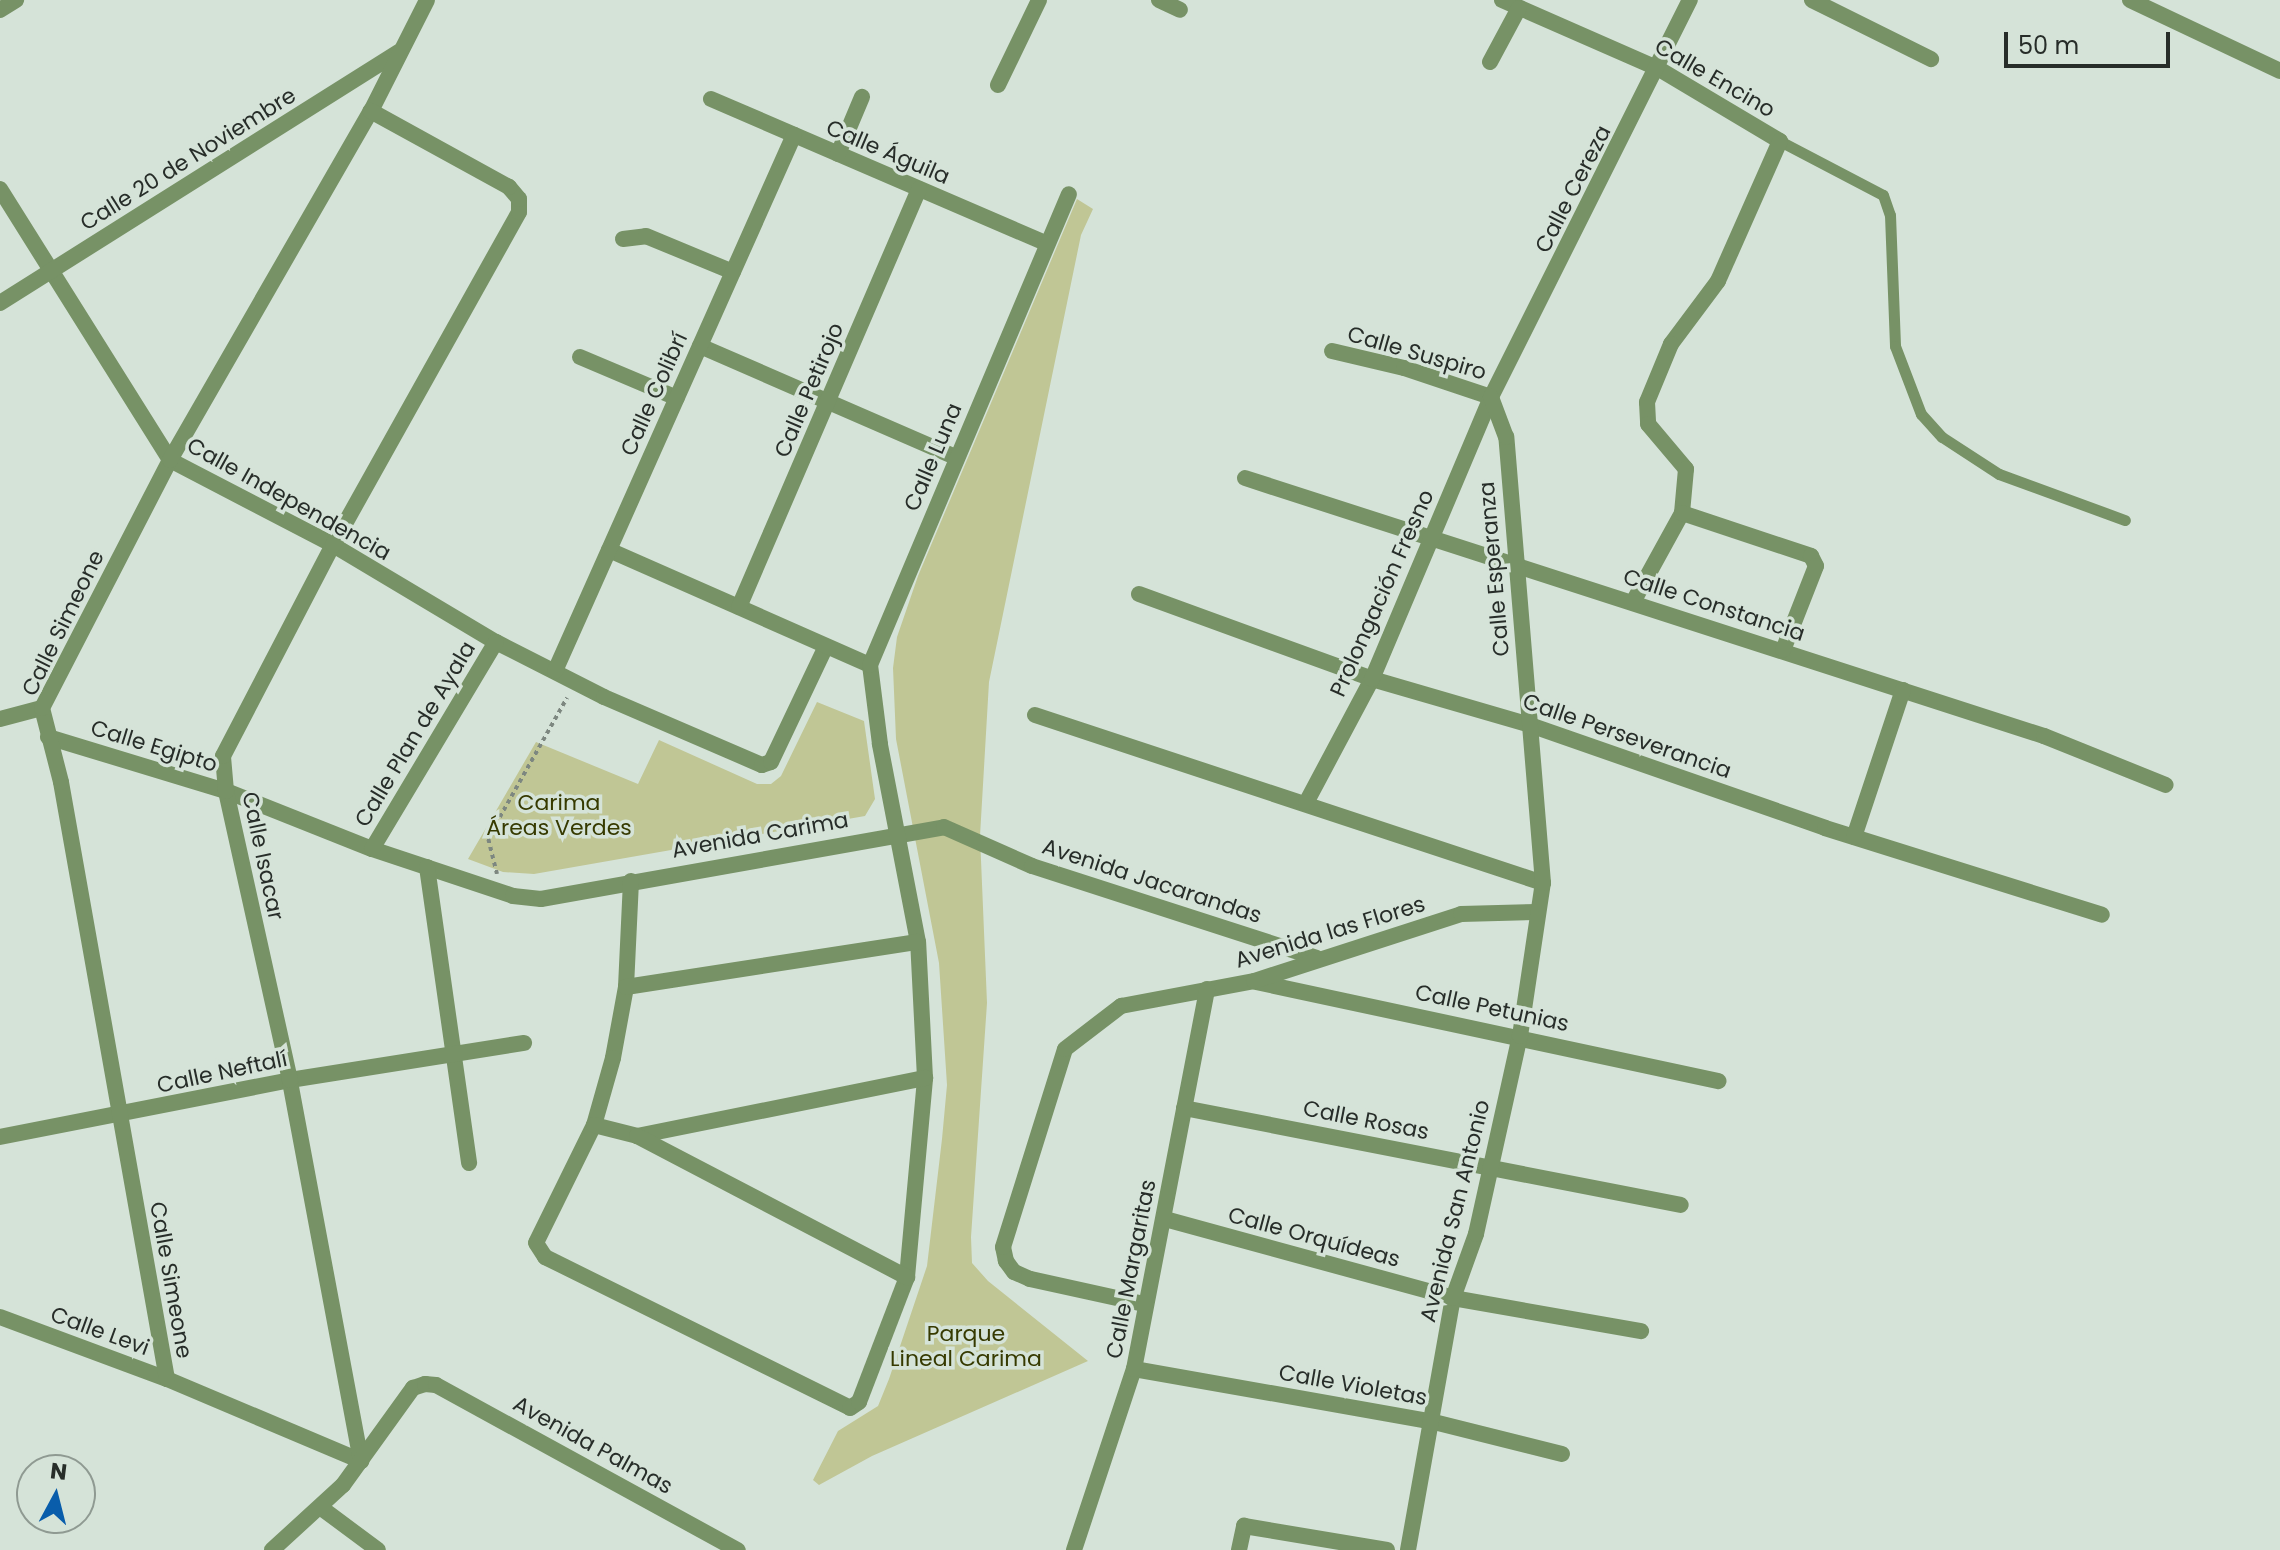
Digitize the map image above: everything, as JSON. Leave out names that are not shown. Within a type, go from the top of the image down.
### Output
[{"type":"street","points":[[0,10],[16,0]]},
{"type":"street","name":"Calle Simeone","points":[[167,1379],[61,782],[42,708],[170,460],[371,111],[427,0]]},
{"type":"street","points":[[998,85],[1039,0]]},
{"type":"street","points":[[1159,0],[1180,10]]},
{"type":"street","name":"Calle Encino","points":[[1502,0],[1659,69],[1780,141]]},
{"type":"street","name":"Calle Cereza","points":[[1491,397],[1659,69],[1690,0]]},
{"type":"street","points":[[1812,0],[1931,59]]},
{"type":"street","points":[[2130,0],[2280,71]]},
{"type":"street","points":[[1490,62],[1519,8]]},
{"type":"street","name":"Calle 20 de Noviembre","points":[[0,303],[399,52]]},
{"type":"street","points":[[838,154],[862,97]]},
{"type":"street","name":"Calle Águila","points":[[711,99],[1047,244]]},
{"type":"street","name":"Calle Isacar","points":[[361,1461],[290,1080],[226,791],[223,756],[333,545],[519,212],[519,199],[509,187],[371,111]]},
{"type":"street","name":"Calle Colibrí","points":[[555,671],[794,135]]},
{"type":"street","points":[[1633,602],[1682,513],[1686,469],[1648,424],[1647,402],[1671,344],[1718,281],[1780,141]]},
{"type":"street","name":"Calle Independencia","points":[[0,189],[49,272],[170,460],[333,545],[496,642],[576,682],[762,765],[771,762],[826,646]]},
{"type":"street","name":"Calle Petirojo","points":[[739,607],[919,189]]},
{"type":"street","name":"Calle Luna","points":[[870,665],[1069,194]]},
{"type":"street","points":[[623,239],[646,236],[733,272]]},
{"type":"street","points":[[700,346],[957,458]]},
{"type":"street","name":"Calle Suspiro","points":[[1332,351],[1404,368],[1491,397]]},
{"type":"street","points":[[580,357],[677,398]]},
{"type":"street","name":"Prolongación Fresno","points":[[1306,803],[1372,679],[1491,397]]},
{"type":"street","name":"Calle Esperanza","points":[[1491,397],[1506,437],[1543,883]]},
{"type":"street","name":"Calle Constancia","points":[[1245,478],[1514,562],[2044,736],[2166,785]]},
{"type":"street","points":[[1682,513],[1811,556],[1816,566],[1783,650]]},
{"type":"street","points":[[609,550],[870,665],[880,744],[918,942],[925,1078],[907,1277],[859,1402],[850,1408],[545,1257],[536,1243],[594,1125],[626,987],[631,881]]},
{"type":"street","name":"Calle Perseverancia","points":[[1139,594],[1372,679],[1530,725],[1854,837],[2102,915]]},
{"type":"street","name":"Calle Plan de Ayala","points":[[372,849],[496,642]]},
{"type":"street","points":[[1854,837],[1903,690]]},
{"type":"street","points":[[0,719],[42,708]]},
{"type":"street","points":[[1035,715],[1543,883]]},
{"type":"street","name":"Calle Egipto","points":[[48,737],[226,791],[372,849],[493,889]]},
{"type":"street","name":"Avenida Carima","points":[[493,889],[541,899],[897,832],[944,827],[977,840]]},
{"type":"street","name":"Avenida Jacarandas","points":[[977,840],[1032,866],[1317,958]]},
{"type":"street","points":[[427,867],[469,1163]]},
{"type":"street","name":"Avenida San Antonio","points":[[1408,1550],[1453,1298],[1491,1167],[1520,1036],[1543,883]]},
{"type":"street","name":"Avenida las Flores","points":[[1144,1304],[1014,1272],[1003,1247],[1065,1049],[1121,1006],[1254,981],[1317,958],[1461,914],[1538,912]]},
{"type":"street","points":[[626,987],[918,942]]},
{"type":"street","name":"Calle Petunias","points":[[1254,981],[1719,1081]]},
{"type":"street","name":"Calle Margaritas","points":[[1074,1550],[1134,1369],[1144,1304],[1165,1219],[1207,989]]},
{"type":"street","name":"Calle Neftalí","points":[[0,1137],[290,1080],[453,1051],[524,1043]]},
{"type":"street","points":[[637,1136],[925,1078]]},
{"type":"street","name":"Calle Rosas","points":[[1184,1108],[1681,1205]]},
{"type":"street","points":[[594,1125],[637,1136],[907,1277]]},
{"type":"street","name":"Calle Orquídeas","points":[[1165,1219],[1453,1298],[1641,1331]]},
{"type":"street","name":"Calle Levi","points":[[0,1317],[167,1379],[361,1461]]},
{"type":"street","name":"Calle Violetas","points":[[1134,1369],[1430,1421],[1562,1454]]},
{"type":"street","name":"Avenida Palmas","points":[[361,1461],[413,1388],[425,1384],[436,1385],[738,1550]]},
{"type":"street","points":[[272,1550],[320,1507],[361,1461]]},
{"type":"street","points":[[320,1507],[378,1550]]},
{"type":"street","points":[[1239,1550],[1244,1526],[1387,1550]]},
{"type":"lane","name":"Calle Encino","points":[[1780,141],[1883,195],[1890,215],[1895,346],[1921,414],[1942,437],[1999,474],[2125,520]]},
{"type":"path","points":[[493,889],[499,869],[488,838],[576,682]]},
{"type":"green space","name":"Parque Lineal Carima","points":[[1077,199],[1093,209],[1081,235],[989,682],[980,836],[987,1003],[971,1237],[972,1263],[988,1281],[1088,1361],[872,1456],[819,1485],[813,1480],[838,1431],[878,1406],[927,1266],[947,1085],[939,963],[896,739],[893,668],[897,637],[918,576]]},
{"type":"green space","name":"Carima Áreas Verdes","points":[[817,702],[864,721],[875,799],[865,816],[534,874],[503,872],[468,859],[536,742],[638,784],[659,740],[757,784],[771,784],[781,776]]}]
